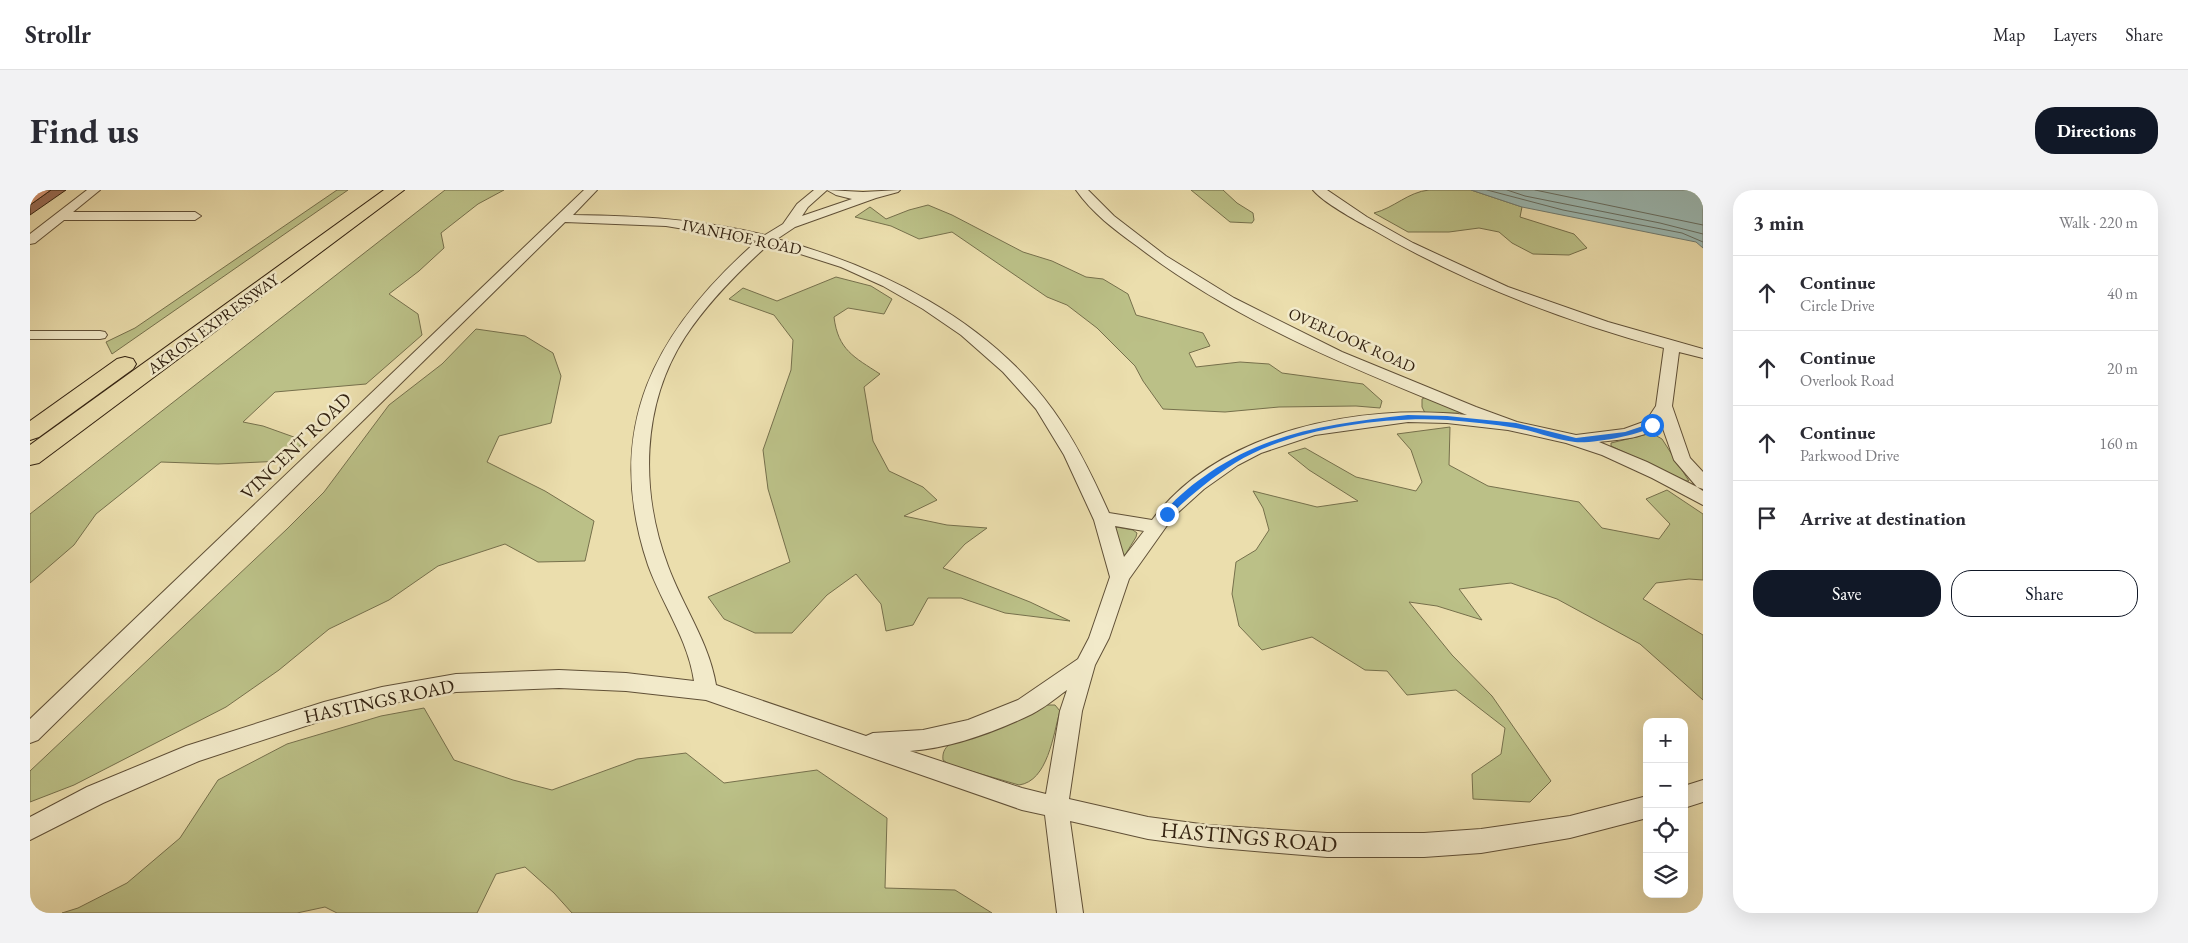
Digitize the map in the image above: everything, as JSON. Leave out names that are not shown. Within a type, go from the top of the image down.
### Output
[{"type":"highway","name":"AKRON EXPRESSWAY","points":[[30,432],[368,190]]},
{"type":"highway","name":"AKRON EXPRESSWAY","points":[[30,457],[395,190]]},
{"type":"street","points":[[31,238],[94,190]]},
{"type":"street","name":"VINCENT ROAD","points":[[30,733],[591,190]]},
{"type":"street","points":[[789,226],[802,206],[821,190]]},
{"type":"street","points":[[833,190],[842,194],[871,196]]},
{"type":"street","points":[[706,691],[704,672],[699,654],[665,585],[653,551],[641,499],[640,444],[645,411],[658,373],[680,331],[702,302],[768,239],[789,226],[871,196],[894,190]]},
{"type":"street","name":"OVERLOOK ROAD","points":[[1082,190],[1111,219],[1141,244],[1195,282],[1269,323],[1405,383],[1507,424],[1576,440],[1638,466],[1703,498]]},
{"type":"street","points":[[1319,190],[1377,228],[1452,267],[1570,314],[1703,354]]},
{"type":"street","points":[[62,216],[196,216]]},
{"type":"street","name":"IVANHOE ROAD","points":[[564,218],[664,221],[768,239],[809,251],[875,276],[927,304],[987,348],[1018,379],[1054,422],[1078,465],[1102,518],[1120,577]]},
{"type":"street","points":[[30,335],[100,335]]},
{"type":"street","points":[[1576,440],[1626,434],[1652,425],[1664,406],[1672,346]]},
{"type":"street","points":[[1405,383],[1414,402],[1408,417]]},
{"type":"street","points":[[1664,406],[1682,460],[1703,483]]},
{"type":"street","points":[[1070,913],[1056,808],[1071,711],[1085,665],[1099,638],[1120,577],[1176,504],[1198,485],[1232,461],[1255,450],[1312,430],[1408,417],[1447,418],[1507,424]]},
{"type":"street","points":[[1102,518],[1158,527]]},
{"type":"street","name":"HASTINGS ROAD","points":[[860,744],[924,740],[969,729],[1026,707],[1085,665]]},
{"type":"street","name":"HASTINGS ROAD","points":[[30,829],[95,796],[194,753],[324,710],[382,696],[456,683],[549,679],[626,682],[706,691],[860,744],[893,753],[939,772],[1022,800],[1148,828],[1216,837],[1327,845],[1424,845],[1481,841],[1570,827],[1643,808]]},
{"type":"street","points":[[1688,796],[1703,790]]},
{"type":"green space","points":[[337,190],[348,190],[112,354],[106,342],[135,328]]},
{"type":"green space","points":[[445,190],[504,190],[478,204],[441,233],[444,248],[419,271],[389,294],[418,314],[422,335],[366,384],[275,392],[243,422],[263,426],[305,441],[283,461],[218,464],[161,462],[96,514],[74,545],[30,583],[30,514]]},
{"type":"green space","points":[[1191,190],[1223,190],[1237,203],[1253,213],[1254,220],[1252,223],[1230,222]]},
{"type":"green space","points":[[1471,190],[1522,207],[1520,217],[1574,234],[1587,248],[1569,255],[1533,254],[1512,243],[1499,232],[1479,228],[1449,232],[1408,232],[1374,213],[1421,191]]},
{"type":"green space","points":[[928,205],[952,215],[1023,252],[1052,261],[1086,277],[1103,279],[1128,294],[1136,315],[1203,333],[1210,346],[1189,353],[1196,367],[1240,362],[1269,364],[1282,373],[1363,384],[1382,401],[1380,408],[1356,406],[1279,407],[1225,412],[1163,409],[1135,366],[1097,328],[1067,305],[1047,297],[952,232],[919,239],[891,226],[855,217],[870,207],[886,219]]},
{"type":"green space","points":[[836,277],[871,286],[892,299],[884,314],[848,308],[834,317],[843,345],[855,357],[880,374],[864,387],[873,441],[889,471],[923,487],[937,500],[904,516],[947,525],[987,528],[965,544],[943,568],[1030,602],[1070,621],[1005,613],[961,598],[928,598],[913,625],[886,631],[881,604],[856,574],[827,595],[792,633],[755,633],[724,619],[708,597],[790,562],[768,489],[763,450],[791,370],[793,340],[774,315],[729,299],[743,288],[777,301]]},
{"type":"green space","points":[[476,329],[525,336],[553,353],[561,376],[551,423],[499,436],[487,462],[545,491],[594,521],[585,561],[538,562],[505,544],[438,566],[389,600],[329,629],[279,670],[226,707],[74,785],[30,802],[30,771],[287,529],[324,492],[389,405],[442,364]]},
{"type":"green space","points":[[1426,397],[1460,410],[1459,413],[1425,413],[1422,407],[1422,399]]},
{"type":"green space","points":[[1450,427],[1449,465],[1488,486],[1579,502],[1602,528],[1659,539],[1670,524],[1646,499],[1667,490],[1703,514],[1703,580],[1689,579],[1656,583],[1643,599],[1703,635],[1703,700],[1640,644],[1557,599],[1511,583],[1459,589],[1482,620],[1437,606],[1409,602],[1452,655],[1492,696],[1551,781],[1530,802],[1473,799],[1472,774],[1501,754],[1505,728],[1456,690],[1407,695],[1387,671],[1365,670],[1312,637],[1262,650],[1239,626],[1232,594],[1236,562],[1256,550],[1269,530],[1263,508],[1253,491],[1317,507],[1358,501],[1309,470],[1288,453],[1305,448],[1356,477],[1416,491],[1422,482],[1411,450],[1397,434]]},
{"type":"green space","points":[[1648,434],[1662,439],[1689,481],[1611,446],[1611,443]]},
{"type":"green space","points":[[1116,527],[1133,530],[1137,533],[1125,555],[1122,555],[1113,529]]},
{"type":"green space","points":[[1047,705],[1055,705],[1060,711],[1048,756],[1037,775],[1029,782],[1019,785],[950,765],[943,760],[945,750],[952,742]]},
{"type":"green space","points":[[424,708],[454,760],[513,780],[552,790],[637,759],[686,753],[724,783],[817,770],[887,818],[885,888],[955,890],[992,913],[572,913],[554,893],[525,867],[496,874],[477,913],[337,913],[325,907],[297,913],[62,913],[78,908],[127,883],[180,838],[218,780],[287,744],[381,716]]},
{"type":"water","points":[[1471,190],[1703,190],[1703,248],[1696,242],[1522,207]]},
{"type":"building","points":[[30,190],[51,190],[30,205]]},
{"type":"route","points":[[1167,514],[1198,485],[1232,461],[1255,450],[1312,430],[1408,417],[1447,418],[1516,426],[1576,440],[1626,434],[1652,425]]}]
